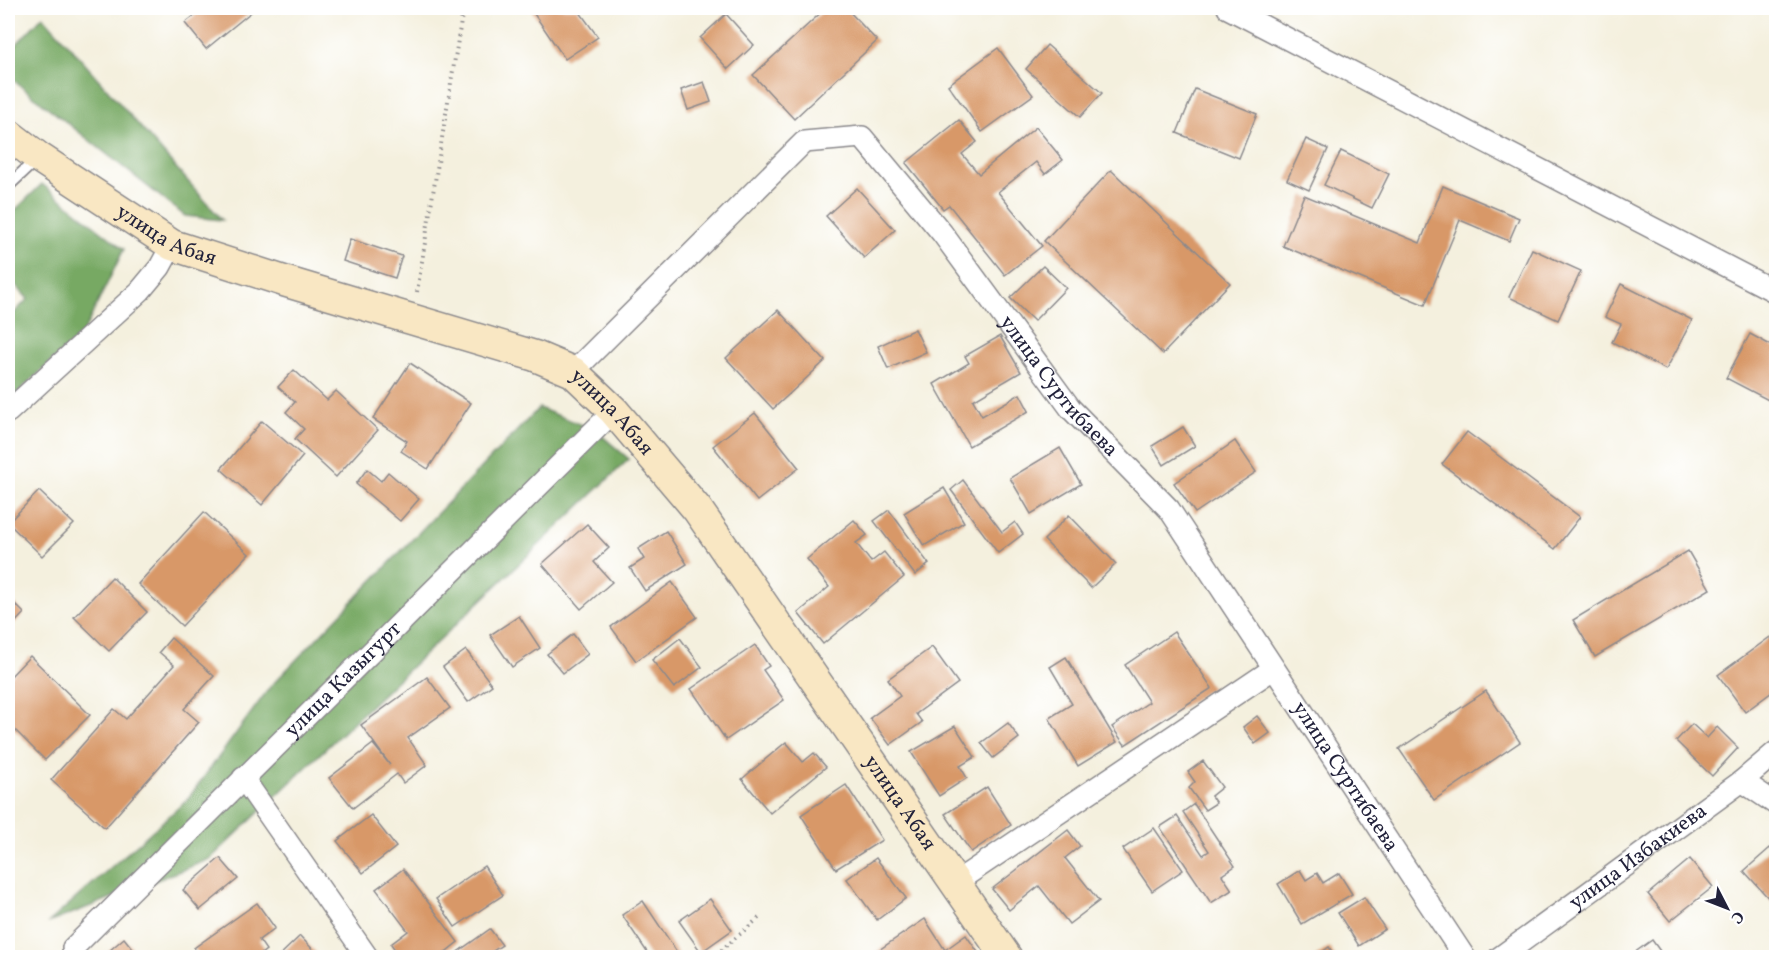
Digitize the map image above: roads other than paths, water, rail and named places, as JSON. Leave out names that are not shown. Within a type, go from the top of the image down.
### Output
[{"type":"street","points":[[1228,8],[1776,292]]},
{"type":"street","name":"улица Абая","points":[[8,134],[38,157],[172,245],[535,356],[573,372],[614,411],[697,509],[1007,957]]},
{"type":"street","name":"улица Суртибаева","points":[[573,372],[804,142],[862,136],[942,233],[1071,409],[1168,509],[1465,957]]},
{"type":"street","points":[[8,412],[140,291],[160,267],[172,245]]},
{"type":"street","name":"улица Казыгурт","points":[[73,948],[614,411]]},
{"type":"street","points":[[956,882],[1273,669]]},
{"type":"street","name":"улица Избакиева","points":[[1499,957],[1742,781],[1776,752]]},
{"type":"street","points":[[243,778],[368,957]]},
{"type":"street","points":[[1742,781],[1776,804]]},
{"type":"lane","points":[[8,186],[38,157]]}]
